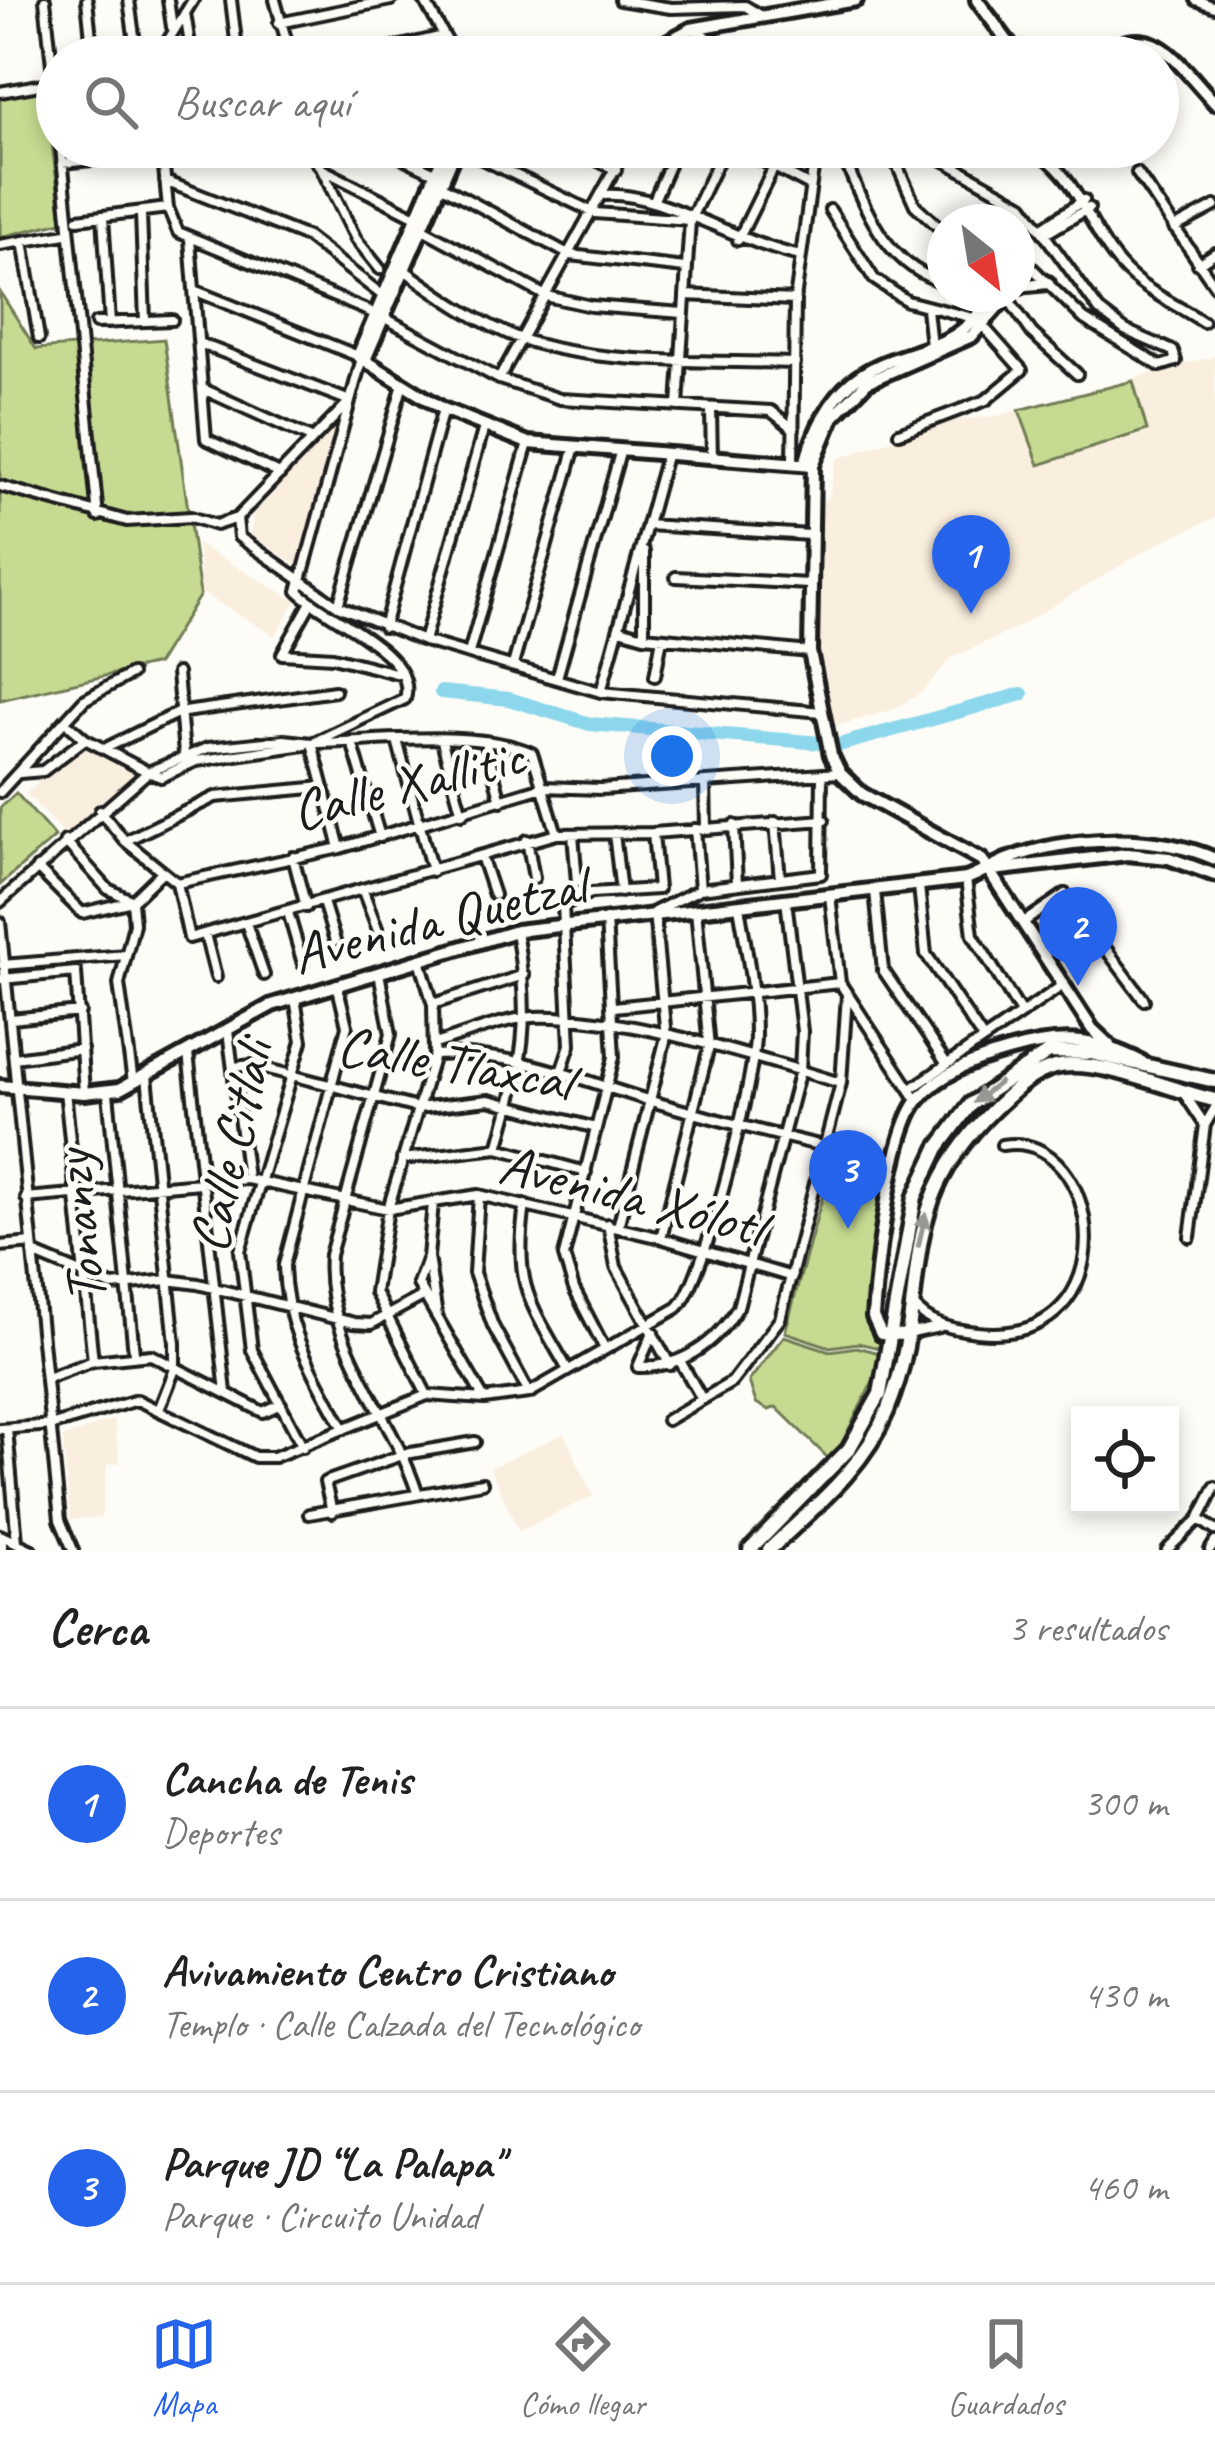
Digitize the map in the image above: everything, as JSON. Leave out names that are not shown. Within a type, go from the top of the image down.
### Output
[{"type":"main road","points":[[1091,1053],[1109,1045]]},
{"type":"main road","points":[[770,1550],[865,1453],[887,1410],[915,1196],[959,1118],[1015,1071],[1049,1052],[1091,1053],[1215,1081]]},
{"type":"main road","points":[[750,1550],[849,1449],[880,1394],[911,1303],[934,1187],[953,1153],[1018,1086],[1055,1066],[1081,1065],[1215,1104]]},
{"type":"street","points":[[45,0],[50,36]]},
{"type":"street","points":[[87,0],[91,36]]},
{"type":"street","points":[[129,0],[134,36]]},
{"type":"street","points":[[168,0],[172,28]]},
{"type":"street","points":[[168,36],[194,0]]},
{"type":"street","points":[[231,0],[235,36]]},
{"type":"street","points":[[275,0],[284,36]]},
{"type":"street","points":[[279,23],[391,0]]},
{"type":"street","points":[[424,0],[444,36]]},
{"type":"street","points":[[620,0],[671,8],[690,2],[745,6],[761,15]]},
{"type":"street","points":[[678,36],[691,29],[856,0]]},
{"type":"street","points":[[977,0],[1004,36]]},
{"type":"street","points":[[1196,0],[1215,7]]},
{"type":"street","points":[[185,11],[189,36]]},
{"type":"street","points":[[691,29],[705,36]]},
{"type":"street","points":[[1179,67],[1215,103]]},
{"type":"street","points":[[0,92],[36,86]]},
{"type":"street","points":[[62,168],[98,516]]},
{"type":"street","points":[[163,168],[168,208],[178,232],[378,315],[499,379],[560,399],[711,412],[771,411],[794,429]]},
{"type":"street","points":[[421,168],[570,255],[685,268]]},
{"type":"street","points":[[441,179],[443,168]]},
{"type":"street","points":[[378,315],[382,295],[446,168]]},
{"type":"street","points":[[501,168],[595,213],[690,220]]},
{"type":"street","points":[[499,379],[605,195],[616,170],[613,168]]},
{"type":"street","points":[[654,200],[668,168]]},
{"type":"street","points":[[678,406],[690,220],[715,168]]},
{"type":"street","points":[[739,240],[772,168]]},
{"type":"street","points":[[777,168],[810,185]]},
{"type":"street","points":[[813,168],[795,300],[794,429],[804,465],[810,535],[810,652],[840,773],[862,794],[972,850],[1109,1045]]},
{"type":"street","points":[[848,168],[872,221],[891,249],[908,266],[927,275]]},
{"type":"street","points":[[898,168],[915,205],[927,216]]},
{"type":"street","points":[[957,168],[1023,205],[1099,310],[1125,330],[1173,351],[1176,361],[1160,366],[1107,337],[1035,270]]},
{"type":"street","points":[[1058,168],[1127,273],[1152,294],[1202,322]]},
{"type":"street","points":[[322,169],[546,296],[591,307],[682,314]]},
{"type":"street","points":[[322,169],[356,239],[380,269]]},
{"type":"street","points":[[1137,173],[1215,286]]},
{"type":"street","points":[[164,180],[307,237],[382,295]]},
{"type":"street","points":[[605,195],[654,200],[739,240],[801,256]]},
{"type":"street","points":[[1044,231],[1086,204]]},
{"type":"street","points":[[1174,229],[1215,206]]},
{"type":"street","points":[[78,219],[168,208]]},
{"type":"street","points":[[830,210],[874,279],[927,309]]},
{"type":"street","points":[[141,214],[145,321]]},
{"type":"street","points":[[103,217],[110,323]]},
{"type":"street","points":[[312,743],[405,699],[404,676],[371,639],[310,604],[298,591],[361,358],[419,222]]},
{"type":"street","points":[[0,244],[66,234]]},
{"type":"street","points":[[190,239],[206,439],[280,474]]},
{"type":"street","points":[[23,241],[39,338]]},
{"type":"street","points":[[1198,264],[1215,253]]},
{"type":"street","points":[[403,268],[447,301],[521,339],[561,350],[794,363]]},
{"type":"street","points":[[1035,283],[1048,283]]},
{"type":"street","points":[[196,291],[361,358],[443,409],[529,443],[666,456],[712,454],[804,465]]},
{"type":"street","points":[[685,295],[795,300]]},
{"type":"street","points":[[927,312],[931,346]]},
{"type":"street","points":[[898,433],[986,400],[1022,370],[981,323],[939,312]]},
{"type":"street","points":[[804,465],[823,413],[851,379],[889,358],[931,346],[981,323],[984,312]]},
{"type":"street","points":[[804,465],[848,397],[893,370],[952,350],[995,312]]},
{"type":"street","points":[[1017,312],[1077,374]]},
{"type":"street","points":[[96,323],[172,320]]},
{"type":"street","points":[[201,344],[350,400]]},
{"type":"street","points":[[338,606],[403,384]]},
{"type":"street","points":[[203,389],[313,439]]},
{"type":"street","points":[[0,486],[98,516],[127,521],[191,517],[216,525],[237,518],[350,400]]},
{"type":"street","points":[[384,627],[443,409]]},
{"type":"street","points":[[711,412],[712,454]]},
{"type":"street","points":[[424,641],[484,428]]},
{"type":"street","points":[[469,653],[529,443]]},
{"type":"street","points":[[513,665],[574,450]]},
{"type":"street","points":[[557,678],[620,453]]},
{"type":"street","points":[[644,636],[645,539],[666,456]]},
{"type":"street","points":[[237,518],[239,537],[302,583],[338,606],[424,641],[601,692],[822,712]]},
{"type":"street","points":[[647,525],[810,535]]},
{"type":"street","points":[[601,692],[645,539]]},
{"type":"street","points":[[676,578],[809,584]]},
{"type":"street","points":[[310,604],[282,655],[333,657],[404,676]]},
{"type":"street","points":[[620,628],[644,636],[810,652]]},
{"type":"street","points":[[655,676],[662,638]]},
{"type":"street","points":[[177,673],[184,754]]},
{"type":"street","points":[[0,792],[70,712],[104,684],[131,674]]},
{"type":"street","points":[[108,747],[177,713],[335,691]]},
{"type":"street","points":[[70,726],[85,739],[161,777],[196,756]]},
{"type":"street","points":[[20,773],[43,771],[85,739]]},
{"type":"street","points":[[397,740],[432,871]]},
{"type":"street","points":[[0,902],[148,772],[184,754],[397,740],[485,744],[532,753],[557,834]]},
{"type":"street","points":[[442,741],[462,814]]},
{"type":"street","points":[[352,742],[380,837]]},
{"type":"street","points":[[312,743],[340,848]]},
{"type":"street","points":[[485,744],[501,801]]},
{"type":"street","name":"Calle Xallitic","points":[[178,883],[340,848],[543,787],[840,773]]},
{"type":"street","points":[[702,1399],[616,1267],[613,1226],[666,1036],[654,912],[700,889],[817,878],[823,860],[822,774]]},
{"type":"street","points":[[705,782],[706,828]]},
{"type":"street","points":[[125,841],[214,797],[323,787]]},
{"type":"street","points":[[100,811],[125,841],[178,883],[189,938],[557,834],[652,833],[824,820]]},
{"type":"street","points":[[776,822],[780,879]]},
{"type":"street","points":[[734,825],[737,884]]},
{"type":"street","points":[[695,829],[700,889]]},
{"type":"street","points":[[614,833],[621,892]]},
{"type":"street","points":[[561,1072],[570,1046],[563,905],[573,898],[658,889],[652,833]]},
{"type":"street","points":[[573,834],[577,882]]},
{"type":"street","points":[[527,840],[534,878]]},
{"type":"street","points":[[65,841],[108,890],[132,901]]},
{"type":"street","points":[[990,870],[1004,860],[1044,850],[1126,841],[1196,850],[1215,859]]},
{"type":"street","points":[[990,870],[1127,854],[1169,858],[1215,874]]},
{"type":"street","points":[[481,856],[494,895]]},
{"type":"street","points":[[292,857],[306,907]]},
{"type":"street","points":[[37,868],[82,914],[132,901],[162,872]]},
{"type":"street","name":"Avenida Quetzal","points":[[0,1086],[108,1093],[294,997],[516,931],[654,912],[920,886],[990,870]]},
{"type":"street","points":[[966,879],[973,934],[1021,1013]]},
{"type":"street","points":[[920,886],[926,954],[983,1039]]},
{"type":"street","points":[[363,891],[380,936]]},
{"type":"street","points":[[875,891],[883,970],[946,1063]]},
{"type":"street","points":[[1024,922],[1065,894],[1144,1000]]},
{"type":"street","points":[[830,895],[840,983],[914,1095]]},
{"type":"street","points":[[651,1327],[638,1367],[675,1363],[725,1328],[738,1307],[800,1070],[802,1031],[786,900]]},
{"type":"street","points":[[132,901],[134,924],[119,984],[133,1083]]},
{"type":"street","points":[[323,902],[335,941]]},
{"type":"street","points":[[17,1542],[4,1429],[52,1425],[122,1401],[160,1407],[255,1457],[303,1447],[427,1395],[484,1399],[529,1393],[651,1327],[685,1302],[705,1252],[754,1061],[753,995],[739,906]]},
{"type":"street","points":[[661,1238],[709,1047],[696,909]]},
{"type":"street","points":[[288,912],[303,964]]},
{"type":"street","points":[[605,1349],[568,1274],[564,1256],[607,1086],[615,1027],[606,918]]},
{"type":"street","points":[[0,922],[2,979],[11,1018],[60,1520],[73,1550]]},
{"type":"street","points":[[246,923],[264,975]]},
{"type":"street","points":[[498,1148],[523,1060],[528,1017],[516,931]]},
{"type":"street","points":[[206,934],[216,977]]},
{"type":"street","points":[[3,965],[125,955]]},
{"type":"street","points":[[420,960],[433,1004],[434,1050],[388,1210],[375,1292],[427,1395]]},
{"type":"street","points":[[2,979],[76,971],[84,1094]]},
{"type":"street","points":[[379,973],[392,1034],[330,1255],[327,1290],[333,1317],[405,1454],[417,1492]]},
{"type":"street","points":[[433,1004],[524,975]]},
{"type":"street","points":[[614,1007],[840,983]]},
{"type":"street","points":[[337,984],[347,1026],[284,1265],[284,1306],[295,1338],[344,1430]]},
{"type":"street","points":[[1002,1145],[1031,1148],[1072,1183],[1084,1211],[1088,1257],[1060,1305],[1026,1328],[989,1334],[941,1327],[897,1340],[878,1331],[873,1317],[896,1163],[914,1095],[946,1063],[1063,985]]},
{"type":"street","points":[[667,1420],[732,1382],[781,1319],[841,1083],[847,995]]},
{"type":"street","name":"Calle Citlali","points":[[294,997],[303,1022],[241,1251],[252,1350],[303,1447]]},
{"type":"street","points":[[11,1018],[80,1012]]},
{"type":"street","points":[[434,1050],[528,1017],[568,1018],[666,1036],[841,1083]]},
{"type":"street","points":[[228,1031],[247,1179]]},
{"type":"street","points":[[914,1095],[958,1069],[1053,1038],[1109,1045],[1145,1064]]},
{"type":"street","points":[[14,1058],[82,1049]]},
{"type":"street","points":[[434,1050],[523,1060],[650,1100],[896,1163]]},
{"type":"street","points":[[188,1053],[226,1392]]},
{"type":"street","name":"Calle Tlaxcal","points":[[233,1067],[253,1065],[332,1090],[416,1108],[462,1100],[510,1104],[596,1128]]},
{"type":"street","points":[[147,1076],[175,1343],[175,1369],[160,1407]]},
{"type":"street","points":[[65,1091],[93,1361]]},
{"type":"street","points":[[1182,1091],[1205,1125]]},
{"type":"street","name":"Tonanzy","points":[[108,1093],[134,1353]]},
{"type":"street","points":[[1190,1238],[1205,1125],[1215,1104]]},
{"type":"street","points":[[402,1159],[498,1148],[586,1172]]},
{"type":"street","name":"Avenida Xólotl","points":[[26,1198],[247,1179],[306,1187],[388,1210],[479,1195],[661,1238],[792,1277]]},
{"type":"street","points":[[479,1195],[474,1274],[493,1326],[529,1393]]},
{"type":"street","points":[[433,1203],[428,1257],[438,1323]]},
{"type":"street","points":[[525,1205],[518,1251],[520,1280],[568,1370]]},
{"type":"street","points":[[0,1246],[32,1248],[82,1274],[125,1285],[168,1280],[213,1287],[371,1324],[423,1296]]},
{"type":"street","points":[[428,1257],[418,1284],[484,1399]]},
{"type":"street","points":[[911,1303],[941,1327]]},
{"type":"street","points":[[151,1355],[175,1343]]},
{"type":"street","points":[[47,1378],[93,1361],[134,1353],[151,1355],[263,1412],[280,1404]]},
{"type":"street","points":[[332,1510],[325,1482],[405,1454],[475,1442]]},
{"type":"street","points":[[309,1514],[482,1483]]},
{"type":"street","points":[[1167,1550],[1199,1519],[1215,1487]]},
{"type":"street","points":[[1199,1519],[1215,1530]]},
{"type":"street","points":[[2,1550],[1,1536],[32,1550]]},
{"type":"street","points":[[1210,1550],[1215,1542]]},
{"type":"shaded area","points":[[1215,356],[1215,518],[1160,542],[1014,629],[951,658],[922,692],[892,710],[833,727],[816,652],[819,504],[829,497],[837,459],[947,421],[997,416]]},
{"type":"shaded area","points":[[344,412],[301,568],[251,535],[253,514]]},
{"type":"shaded area","points":[[197,544],[296,601],[275,636],[202,593]]},
{"type":"shaded area","points":[[91,745],[142,772],[66,836],[26,793],[78,749]]},
{"type":"shaded area","points":[[114,1419],[120,1463],[107,1464],[101,1517],[70,1520],[63,1438]]},
{"type":"shaded area","points":[[564,1434],[593,1496],[519,1531],[490,1468]]},
{"type":"green space","points":[[36,82],[36,168],[55,168],[62,222],[0,237],[0,88]]},
{"type":"green space","points":[[0,292],[36,349],[164,339],[200,595],[157,664],[0,700]]},
{"type":"green space","points":[[1133,381],[1147,430],[1039,465],[1019,410]]},
{"type":"green space","points":[[16,793],[55,837],[0,885],[0,808]]},
{"type":"green space","points":[[834,1155],[876,1164],[888,1183],[876,1333],[885,1343],[883,1349],[858,1343],[830,1347],[785,1332]]},
{"type":"green space","points":[[784,1336],[830,1351],[857,1347],[880,1353],[878,1371],[835,1457],[828,1458],[776,1407],[769,1410],[756,1403],[749,1381]]},
{"type":"waterway","points":[[441,692],[509,699],[590,724],[821,743]]},
{"type":"waterway","points":[[839,745],[1022,694]]},
{"type":"place","name":"Cancha de Tenis","points":[[971,614]]},
{"type":"place","name":"Avivamiento Centro Cristiano","points":[[1078,986]]},
{"type":"place","name":"Parque JD “La Palapa\"","points":[[848,1229]]}]
